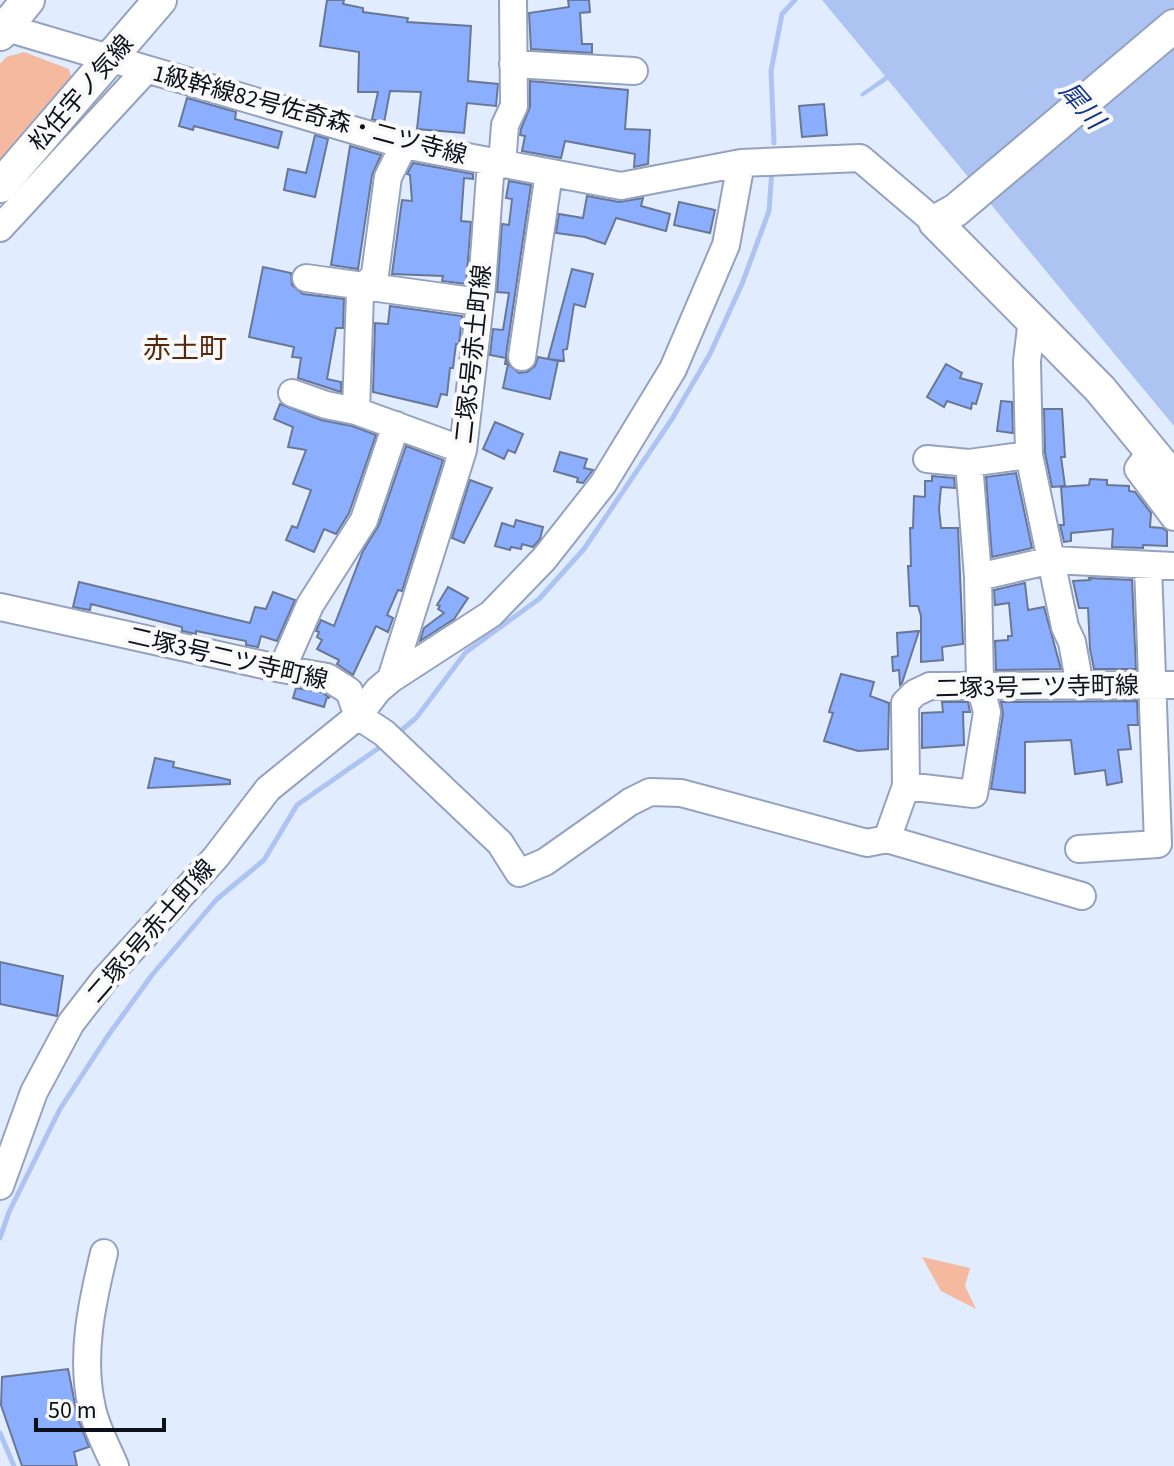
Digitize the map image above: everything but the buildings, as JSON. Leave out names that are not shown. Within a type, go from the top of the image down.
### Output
[{"type":"main road","points":[[2,29],[28,0]]},
{"type":"main road","name":"松任宇ノ気線","points":[[0,186],[160,0]]},
{"type":"main road","points":[[1174,26],[946,216],[1032,319],[1100,389],[1174,479]]},
{"type":"street","name":"二塚5号赤土町線","points":[[0,1186],[34,1092],[71,1023],[96,990],[216,857],[268,789],[358,716],[391,679],[463,450],[497,163],[505,125],[514,106],[513,0]]},
{"type":"street","name":"1級幹線82号佐奇森・二ツ寺線","points":[[2,29],[404,145],[621,186],[741,163],[860,158],[946,216]]},
{"type":"street","points":[[513,64],[634,71]]},
{"type":"street","points":[[0,228],[146,70]]},
{"type":"street","points":[[356,411],[360,293],[375,274],[388,177],[404,145]]},
{"type":"street","points":[[391,679],[491,614],[544,559],[603,484],[673,369],[715,273],[726,245],[741,163]]},
{"type":"street","points":[[522,357],[549,173]]},
{"type":"street","points":[[306,278],[479,302]]},
{"type":"street","points":[[1032,319],[1027,361],[1029,455],[1080,686]]},
{"type":"street","points":[[292,393],[356,411],[463,450]]},
{"type":"street","points":[[282,669],[310,605],[364,520],[396,425]]},
{"type":"street","points":[[1151,451],[1138,469],[1174,517]]},
{"type":"street","points":[[927,459],[969,463],[1029,455]]},
{"type":"street","points":[[906,786],[974,794],[987,712],[980,685],[978,577],[969,463]]},
{"type":"street","points":[[978,577],[1052,560],[1161,566],[1165,783],[1158,844],[1079,849]]},
{"type":"street","name":"二塚3号二ツ寺町線","points":[[0,607],[327,677],[349,691],[358,716],[392,740],[500,843],[519,873],[545,862],[630,802],[650,792],[681,793],[867,843],[887,839],[906,786],[905,703],[915,693],[930,686],[1164,685]]},
{"type":"street","points":[[887,839],[1082,896]]},
{"type":"street","points":[[104,1253],[89,1322],[87,1367],[92,1408],[115,1466]]},
{"type":"shaded area","points":[[24,52],[69,69],[71,76],[0,159],[0,64],[6,57]]},
{"type":"shaded area","points":[[922,1257],[970,1268],[965,1286],[976,1309],[941,1291]]},
{"type":"water","name":"犀川","points":[[822,0],[1174,0],[1174,426],[888,80],[862,97],[860,94],[885,76]]},
{"type":"waterway","points":[[774,143],[771,71],[782,14],[795,0]]},
{"type":"waterway","points":[[397,734],[416,718],[466,652],[539,599],[584,549],[672,419],[710,354],[742,284],[769,211],[772,169]]},
{"type":"waterway","points":[[0,1238],[9,1212],[60,1109],[152,975],[217,899],[264,860],[297,805],[383,745]]},
{"type":"waterway","points":[[0,1433],[14,1466]]},
{"type":"district","name":"赤土町","points":[[185,348]]}]
